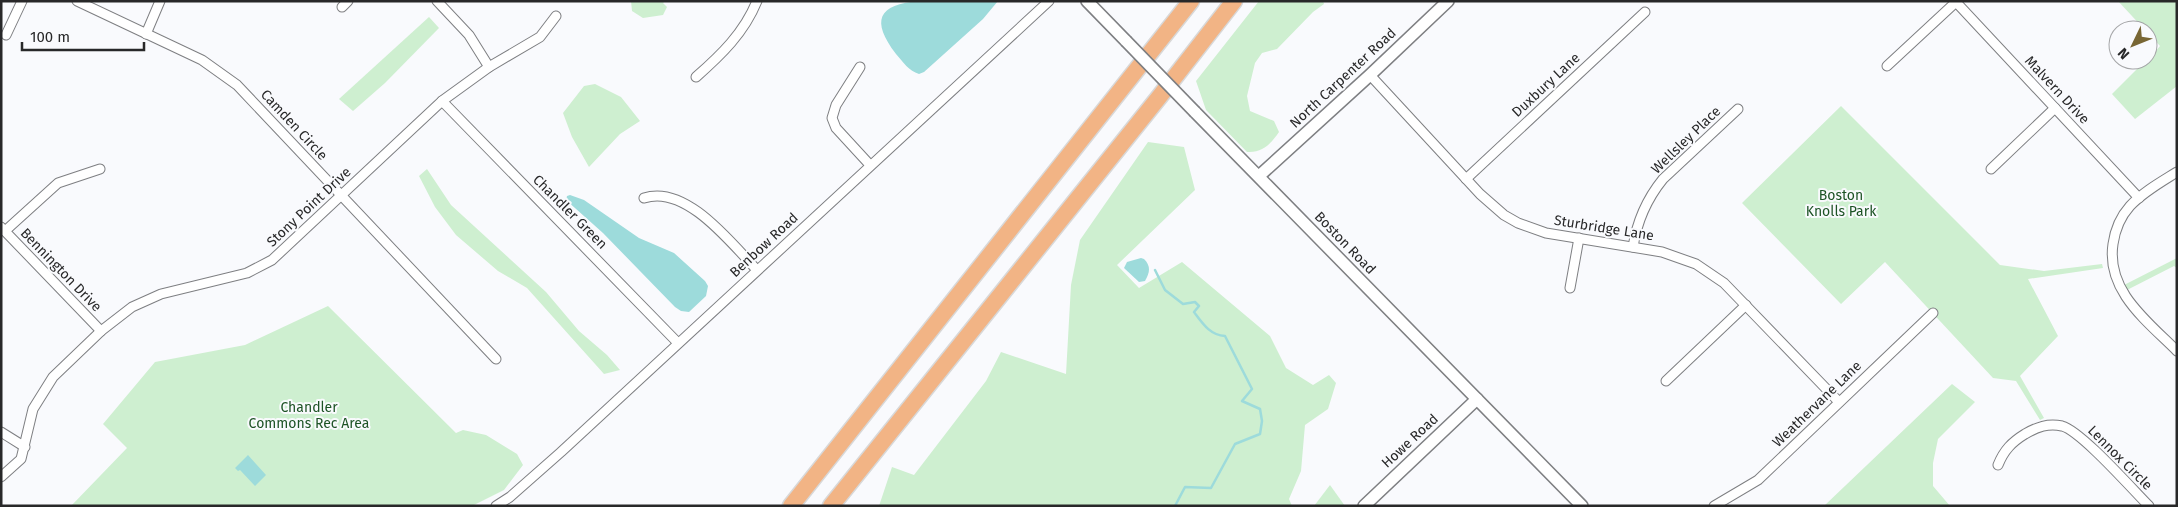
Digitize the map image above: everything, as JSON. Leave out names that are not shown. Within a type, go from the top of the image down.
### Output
[{"type":"highway","points":[[791,506],[1191,1]]},
{"type":"highway","points":[[831,506],[1234,1]]},
{"type":"street","points":[[6,35],[22,1]]},
{"type":"street","name":"Camden Circle","points":[[77,1],[202,60],[237,85],[496,359]]},
{"type":"street","points":[[146,34],[160,1]]},
{"type":"street","points":[[437,1],[469,35],[488,67]]},
{"type":"street","points":[[696,77],[735,39],[750,17],[757,1]]},
{"type":"street","name":"Benbow Road","points":[[496,506],[536,475],[1049,1]]},
{"type":"street","name":"Boston Road","points":[[1087,1],[1582,506]]},
{"type":"street","name":"North Carpenter Road","points":[[1258,176],[1370,75],[1448,1]]},
{"type":"street","points":[[1887,66],[1956,2]]},
{"type":"street","name":"Malvern Drive","points":[[1956,2],[2139,198]]},
{"type":"street","name":"Duxbury Lane","points":[[1466,179],[1645,12]]},
{"type":"street","name":"Stony Point Drive","points":[[1,477],[21,458],[33,409],[53,377],[101,331],[132,307],[161,294],[247,272],[272,260],[442,102],[488,67],[540,37],[556,16]]},
{"type":"street","points":[[860,67],[833,111],[832,118],[836,128],[870,165]]},
{"type":"street","name":"Sturbridge Lane","points":[[1370,75],[1492,205],[1518,223],[1546,233],[1662,252],[1696,264],[1724,283],[1839,402]]},
{"type":"street","name":"Chandler Green","points":[[442,102],[678,342]]},
{"type":"street","points":[[1991,169],[2055,108]]},
{"type":"street","name":"Wellsley Place","points":[[1633,247],[1640,216],[1654,190],[1663,179],[1738,109]]},
{"type":"street","points":[[3,229],[58,183],[100,169]]},
{"type":"street","points":[[2177,172],[2139,198],[2123,215],[2112,249],[2114,272],[2118,284],[2128,301],[2177,351]]},
{"type":"street","points":[[644,198],[654,195],[666,196],[700,213],[710,220],[757,270]]},
{"type":"street","name":"Bennington Drive","points":[[3,229],[101,331]]},
{"type":"street","points":[[1570,288],[1579,238]]},
{"type":"street","points":[[1666,381],[1746,305]]},
{"type":"street","name":"Weathervane Lane","points":[[1714,506],[1758,480],[1932,313]]},
{"type":"street","name":"Howe Road","points":[[1364,506],[1477,399]]},
{"type":"street","name":"Lennox Circle","points":[[1998,465],[2007,448],[2031,431],[2046,425],[2062,426],[2077,434],[2149,506]]},
{"type":"street","points":[[1,432],[25,447]]},
{"type":"green space","points":[[631,1],[665,1],[663,3],[667,7],[663,15],[643,18],[632,11]]},
{"type":"green space","points":[[1259,1],[1323,1],[1324,4],[1313,12],[1277,49],[1262,53],[1255,63],[1247,96],[1250,111],[1274,121],[1279,132],[1261,150],[1247,152],[1206,110],[1196,81]]},
{"type":"green space","points":[[2118,1],[2177,1],[2177,86],[2135,119],[2112,94],[2136,70],[2158,70],[2158,48],[2160,46],[2158,44],[2158,20],[2136,20]]},
{"type":"green space","points":[[429,17],[439,28],[385,83],[353,111],[339,99]]},
{"type":"green space","points":[[595,84],[621,97],[640,121],[620,134],[589,167],[572,137],[563,113],[584,86]]},
{"type":"green space","name":"Boston Knolls Park","points":[[1841,106],[2000,265],[2044,271],[2102,264],[2103,268],[2028,279],[2058,336],[2020,376],[2044,418],[2040,420],[2016,381],[1993,378],[1885,262],[1841,304],[1742,203]]},
{"type":"green space","points":[[1148,142],[1184,147],[1195,190],[1117,265],[1139,288],[1182,262],[1270,336],[1286,368],[1313,385],[1329,375],[1336,383],[1328,409],[1305,425],[1301,471],[1289,499],[1292,506],[879,506],[892,467],[914,475],[986,381],[1001,352],[1066,374],[1071,285],[1080,240]]},
{"type":"green space","points":[[427,169],[451,205],[546,292],[579,331],[607,355],[620,370],[604,374],[527,288],[498,271],[456,235],[435,207],[419,176]]},
{"type":"green space","points":[[2177,258],[2177,268],[2174,266],[2127,290],[2124,285]]},
{"type":"green space","name":"Chandler Commons Rec Area","points":[[328,306],[456,433],[463,430],[486,435],[517,454],[523,465],[504,490],[472,506],[71,506],[127,448],[103,424],[155,362],[245,345]]},
{"type":"green space","points":[[1952,384],[1975,402],[1938,439],[1933,463],[1933,486],[1950,506],[1824,506]]},
{"type":"green space","points":[[1330,485],[1345,506],[1314,506]]},
{"type":"water","points":[[920,1],[998,1],[983,19],[924,72],[919,74],[909,68],[896,54],[883,32],[881,24],[882,16],[887,10],[906,3]]},
{"type":"water","points":[[570,195],[584,200],[639,238],[674,253],[705,281],[708,286],[706,296],[689,312],[681,311],[675,307],[603,233],[566,200],[567,196]]},
{"type":"water","points":[[1141,258],[1148,264],[1149,269],[1145,281],[1139,282],[1124,268],[1127,262]]},
{"type":"water","points":[[248,455],[266,475],[255,486],[240,470],[238,471],[235,468]]},
{"type":"waterway","points":[[1155,270],[1165,290],[1183,304],[1195,302],[1199,306],[1194,312],[1204,325],[1215,334],[1225,336],[1252,389],[1242,401],[1260,409],[1262,421],[1260,434],[1235,444],[1211,488],[1185,487],[1175,506]]}]
